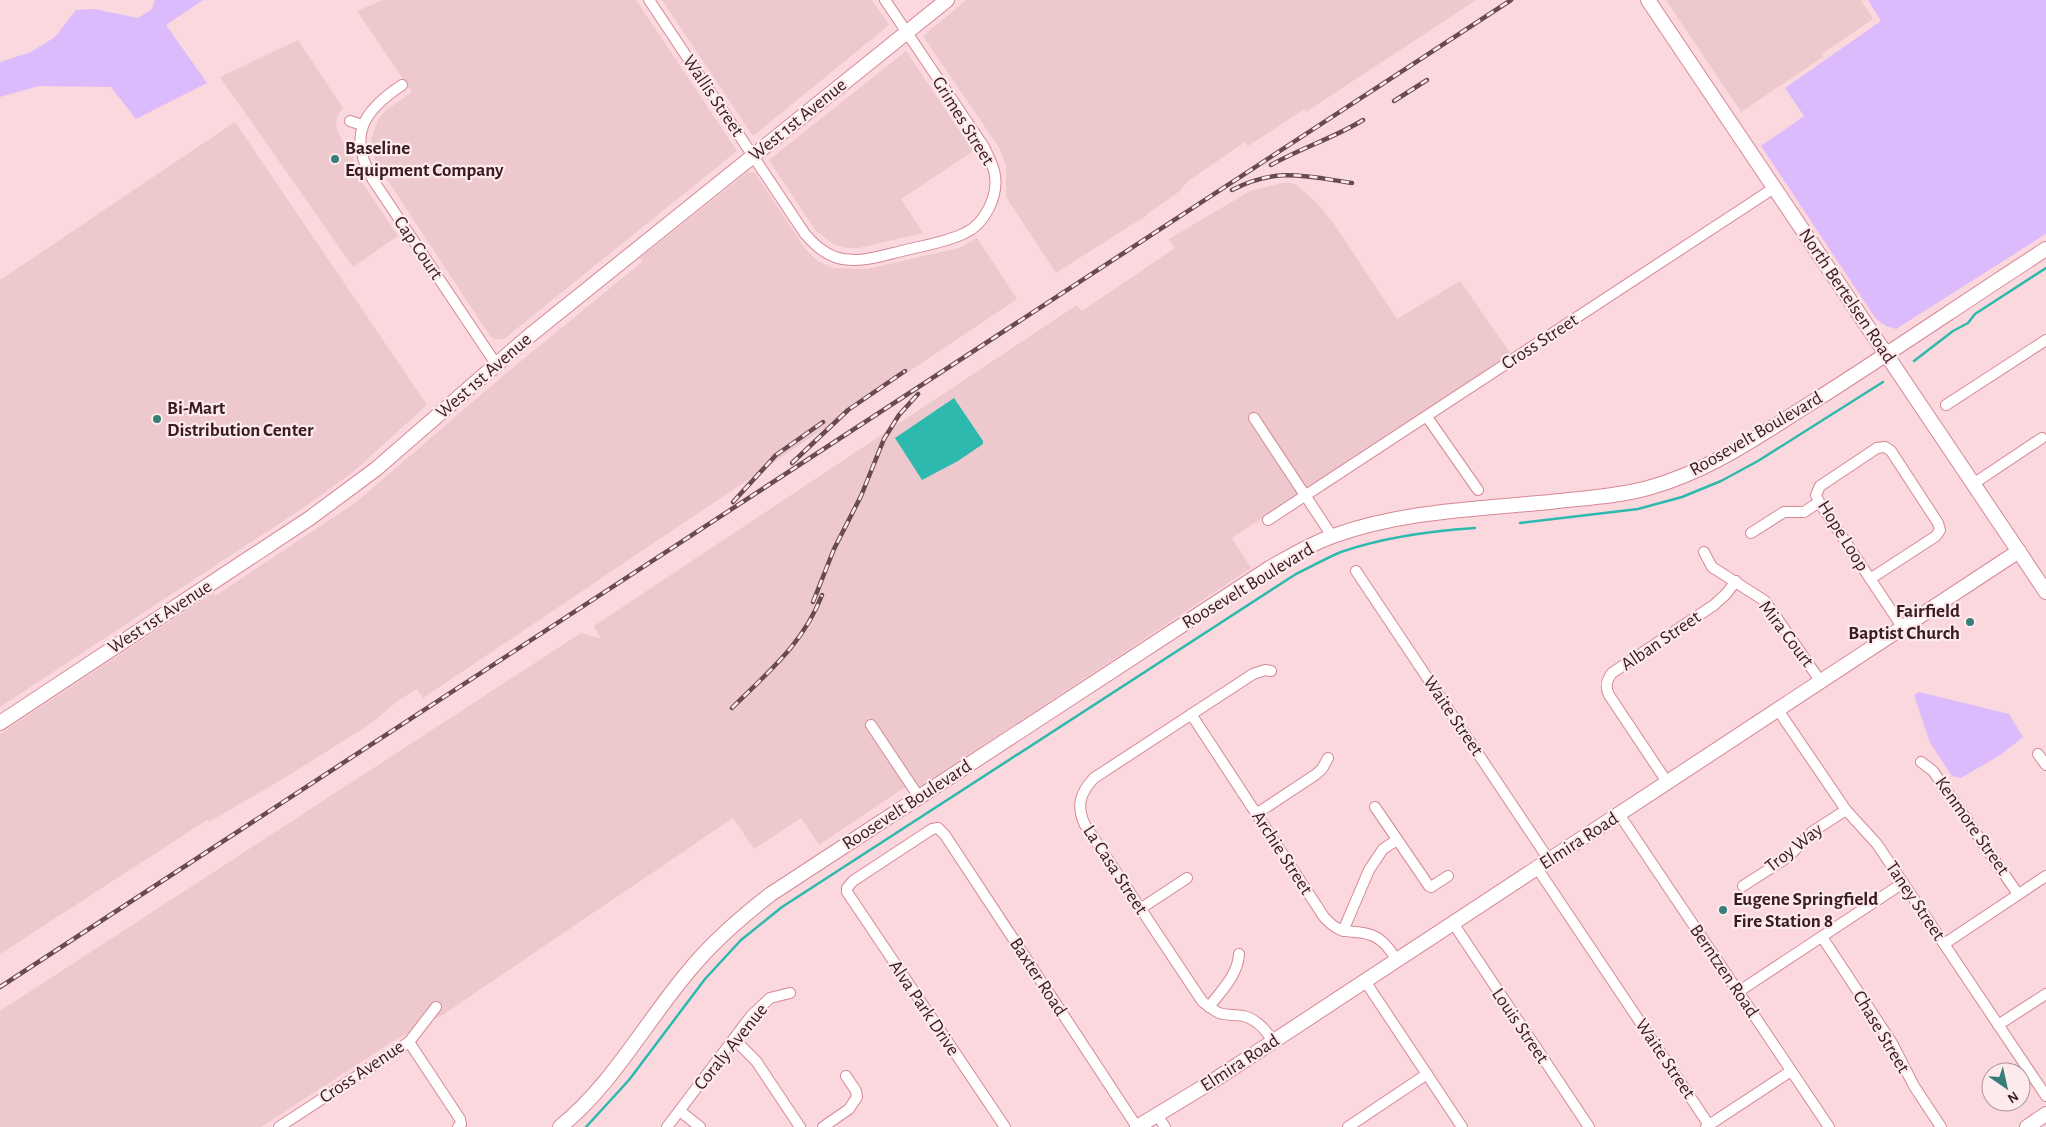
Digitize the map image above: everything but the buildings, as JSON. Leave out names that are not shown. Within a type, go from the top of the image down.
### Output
[{"type":"street","name":"Wallis Street","points":[[648,0],[805,234],[824,252],[836,258]]},
{"type":"street","name":"Grimes Street","points":[[836,258],[857,260],[872,258],[951,239],[967,232],[980,221],[990,205],[996,188],[995,174],[984,147],[884,0]]},
{"type":"street","name":"West 1st Avenue","points":[[0,723],[344,494],[376,469],[496,364],[947,0]]},
{"type":"street","name":"North Bertelsen Road","points":[[1648,0],[2046,592]]},
{"type":"street","points":[[350,121],[362,125],[367,114],[378,102],[402,85]]},
{"type":"street","name":"Cap Court","points":[[362,125],[361,148],[369,173],[496,364]]},
{"type":"street","name":"Cross Street","points":[[1268,520],[1774,188]]},
{"type":"street","name":"Roosevelt Boulevard","points":[[560,1127],[593,1096],[713,942],[771,894],[1268,569],[1332,536],[1377,522],[1416,515],[1610,496],[1647,489],[1677,479],[1703,468],[1763,433],[1886,355],[2046,249]]},
{"type":"street","points":[[1946,405],[2046,340]]},
{"type":"street","points":[[1427,417],[1478,490]]},
{"type":"street","points":[[1254,418],[1332,536]]},
{"type":"street","points":[[1973,484],[2042,438]]},
{"type":"street","name":"Hope Loop","points":[[1870,579],[1936,536],[1940,530],[1938,523],[1890,450],[1885,447],[1877,448],[1820,486],[1816,493],[1819,502],[1870,579],[1903,628]]},
{"type":"street","points":[[1751,533],[1784,512],[1802,512],[1819,502]]},
{"type":"street","name":"Elmira Road","points":[[1137,1127],[1273,1042],[2019,551]]},
{"type":"street","name":"Mira Court","points":[[1704,552],[1706,559],[1712,567],[1736,581],[1765,602],[1821,682]]},
{"type":"street","name":"Waite Street","points":[[1356,571],[1550,860]]},
{"type":"street","name":"Alban Street","points":[[1667,782],[1606,689],[1607,681],[1612,673],[1714,605],[1736,581]]},
{"type":"street","name":"La Casa Street","points":[[1272,671],[1265,670],[1253,674],[1094,778],[1085,787],[1079,805],[1080,815],[1085,825],[1197,995],[1216,1012],[1252,1019],[1264,1029],[1273,1042]]},
{"type":"street","name":"Taney Street","points":[[1778,710],[1846,810],[1873,839],[2046,1096]]},
{"type":"street","name":"Archie Street","points":[[1191,714],[1324,917],[1336,928],[1343,931],[1371,935],[1380,940],[1396,960]]},
{"type":"street","points":[[871,725],[919,797]]},
{"type":"street","points":[[2038,754],[2046,766]]},
{"type":"street","points":[[1256,814],[1315,775],[1322,769],[1328,758]]},
{"type":"street","name":"Kenmore Street","points":[[1921,762],[1933,771],[2018,894]]},
{"type":"street","points":[[1375,807],[1428,886],[1431,887],[1448,876]]},
{"type":"street","name":"Troy Way","points":[[1743,886],[1788,857],[1812,832],[1846,810]]},
{"type":"street","name":"Berntzen Road","points":[[1619,814],[1829,1127]]},
{"type":"street","name":"Baxter Road","points":[[847,888],[853,881],[932,829],[938,828],[945,835],[1137,1127]]},
{"type":"street","points":[[1343,931],[1365,876],[1383,849],[1397,840]]},
{"type":"street","name":"Waite Street","points":[[1537,868],[1708,1126]]},
{"type":"street","points":[[1944,944],[2046,876]]},
{"type":"street","points":[[1140,909],[1187,878]]},
{"type":"street","points":[[1738,992],[1902,882]]},
{"type":"street","name":"Alva Park Drive","points":[[847,888],[850,898],[1005,1127]]},
{"type":"street","name":"Louis Street","points":[[1453,924],[1590,1127]]},
{"type":"street","name":"Chase Street","points":[[1822,936],[1892,1043],[1914,1086],[1941,1127]]},
{"type":"street","points":[[1210,1007],[1234,975],[1239,954]]},
{"type":"street","points":[[1365,981],[1462,1127]]},
{"type":"street","name":"Coraly Avenue","points":[[667,1127],[760,1006],[770,998],[790,993]]},
{"type":"street","points":[[1998,1025],[2046,994]]},
{"type":"street","name":"Cross Avenue","points":[[279,1127],[409,1042],[436,1007]]},
{"type":"street","points":[[734,1040],[756,1061],[800,1127]]},
{"type":"street","points":[[409,1042],[459,1123]]},
{"type":"street","points":[[1708,1126],[1791,1071]]},
{"type":"street","points":[[1348,1127],[1427,1074]]},
{"type":"street","points":[[824,1127],[849,1109],[857,1097],[856,1091],[846,1076]]},
{"type":"street","points":[[680,1111],[700,1127]]},
{"type":"street","points":[[2027,1127],[2046,1114]]},
{"type":"street","points":[[1157,1115],[1165,1127]]},
{"type":"shaded area","points":[[155,0],[203,0],[166,25],[207,83],[136,119],[111,87],[39,86],[0,97],[0,62],[31,52],[55,37],[76,10],[94,9],[138,18],[152,9]]},
{"type":"shaded area","points":[[383,0],[636,0],[737,151],[504,339],[494,339],[490,336],[375,161],[371,140],[378,120],[385,111],[412,92],[357,11]]},
{"type":"shaded area","points":[[662,0],[872,0],[889,25],[753,136]]},
{"type":"shaded area","points":[[966,0],[1476,0],[1306,112],[1304,109],[1248,146],[1245,142],[1188,181],[1180,191],[1147,215],[1056,273],[1006,197],[1006,166],[1000,149],[923,36]]},
{"type":"shaded area","points":[[1666,0],[1861,0],[1873,19],[1822,54],[1823,57],[1741,112]]},
{"type":"shaded area","points":[[1868,0],[2046,0],[2046,234],[1896,329],[1886,326],[1876,319],[1761,146],[1804,116],[1785,88],[1881,21]]},
{"type":"shaded area","points":[[298,40],[343,108],[336,122],[337,130],[345,145],[352,148],[355,169],[360,179],[398,236],[353,267],[220,77]]},
{"type":"shaded area","points":[[906,51],[973,151],[901,199],[923,233],[859,248],[846,248],[835,245],[816,231],[769,160]]},
{"type":"shaded area","points":[[235,122],[427,405],[353,472],[306,506],[0,707],[0,280]]},
{"type":"shaded area","points":[[748,172],[755,173],[806,250],[818,261],[833,268],[867,269],[959,248],[977,238],[1017,299],[423,698],[417,689],[399,700],[370,724],[291,774],[209,822],[207,820],[0,954],[0,734],[213,593],[215,596],[355,503],[504,375],[642,262],[640,258]]},
{"type":"shaded area","points":[[1286,182],[1296,185],[1314,200],[1332,221],[1397,319],[1460,281],[1511,354],[1232,538],[1251,568],[919,788],[914,781],[819,845],[801,818],[754,849],[733,818],[444,1014],[392,1042],[261,1127],[0,1127],[0,1011],[581,633],[601,639],[594,626],[1077,305],[1082,311],[1175,248],[1169,239],[1250,191]]},
{"type":"shaded area","points":[[1919,692],[2009,714],[2023,737],[2002,754],[1961,778],[1952,776],[1930,743],[1914,695]]},
{"type":"water","points":[[954,398],[983,441],[983,444],[958,461],[922,480],[895,438]]},
{"type":"waterway","points":[[1914,361],[1953,331],[1968,323],[1975,314],[2046,268]]},
{"type":"waterway","points":[[1520,523],[1638,509],[1682,497],[1721,481],[1758,461],[1883,382]]},
{"type":"waterway","points":[[586,1127],[629,1080],[705,979],[741,940],[782,907],[1296,574],[1341,552],[1374,542],[1424,533],[1475,528]]},
{"type":"railway","points":[[0,987],[1511,0]]},
{"type":"railway","points":[[1394,101],[1427,80]]},
{"type":"railway","points":[[1271,165],[1363,120]]},
{"type":"railway","points":[[1232,190],[1263,178],[1291,175],[1352,183]]},
{"type":"railway","points":[[792,463],[848,410],[905,371]]},
{"type":"railway","points":[[813,602],[834,549],[861,496],[884,439],[899,415],[918,394]]},
{"type":"railway","points":[[733,502],[776,455],[823,422]]},
{"type":"railway","points":[[732,708],[772,669],[795,643],[822,595]]},
{"type":"place","name":"Baseline Equipment Company","points":[[335,159]]},
{"type":"place","name":"Bi-Mart Distribution Center","points":[[157,419]]},
{"type":"place","name":"Fairfield Baptist Church","points":[[1970,622]]},
{"type":"place","name":"Eugene Springfield Fire Station 8","points":[[1723,910]]}]
